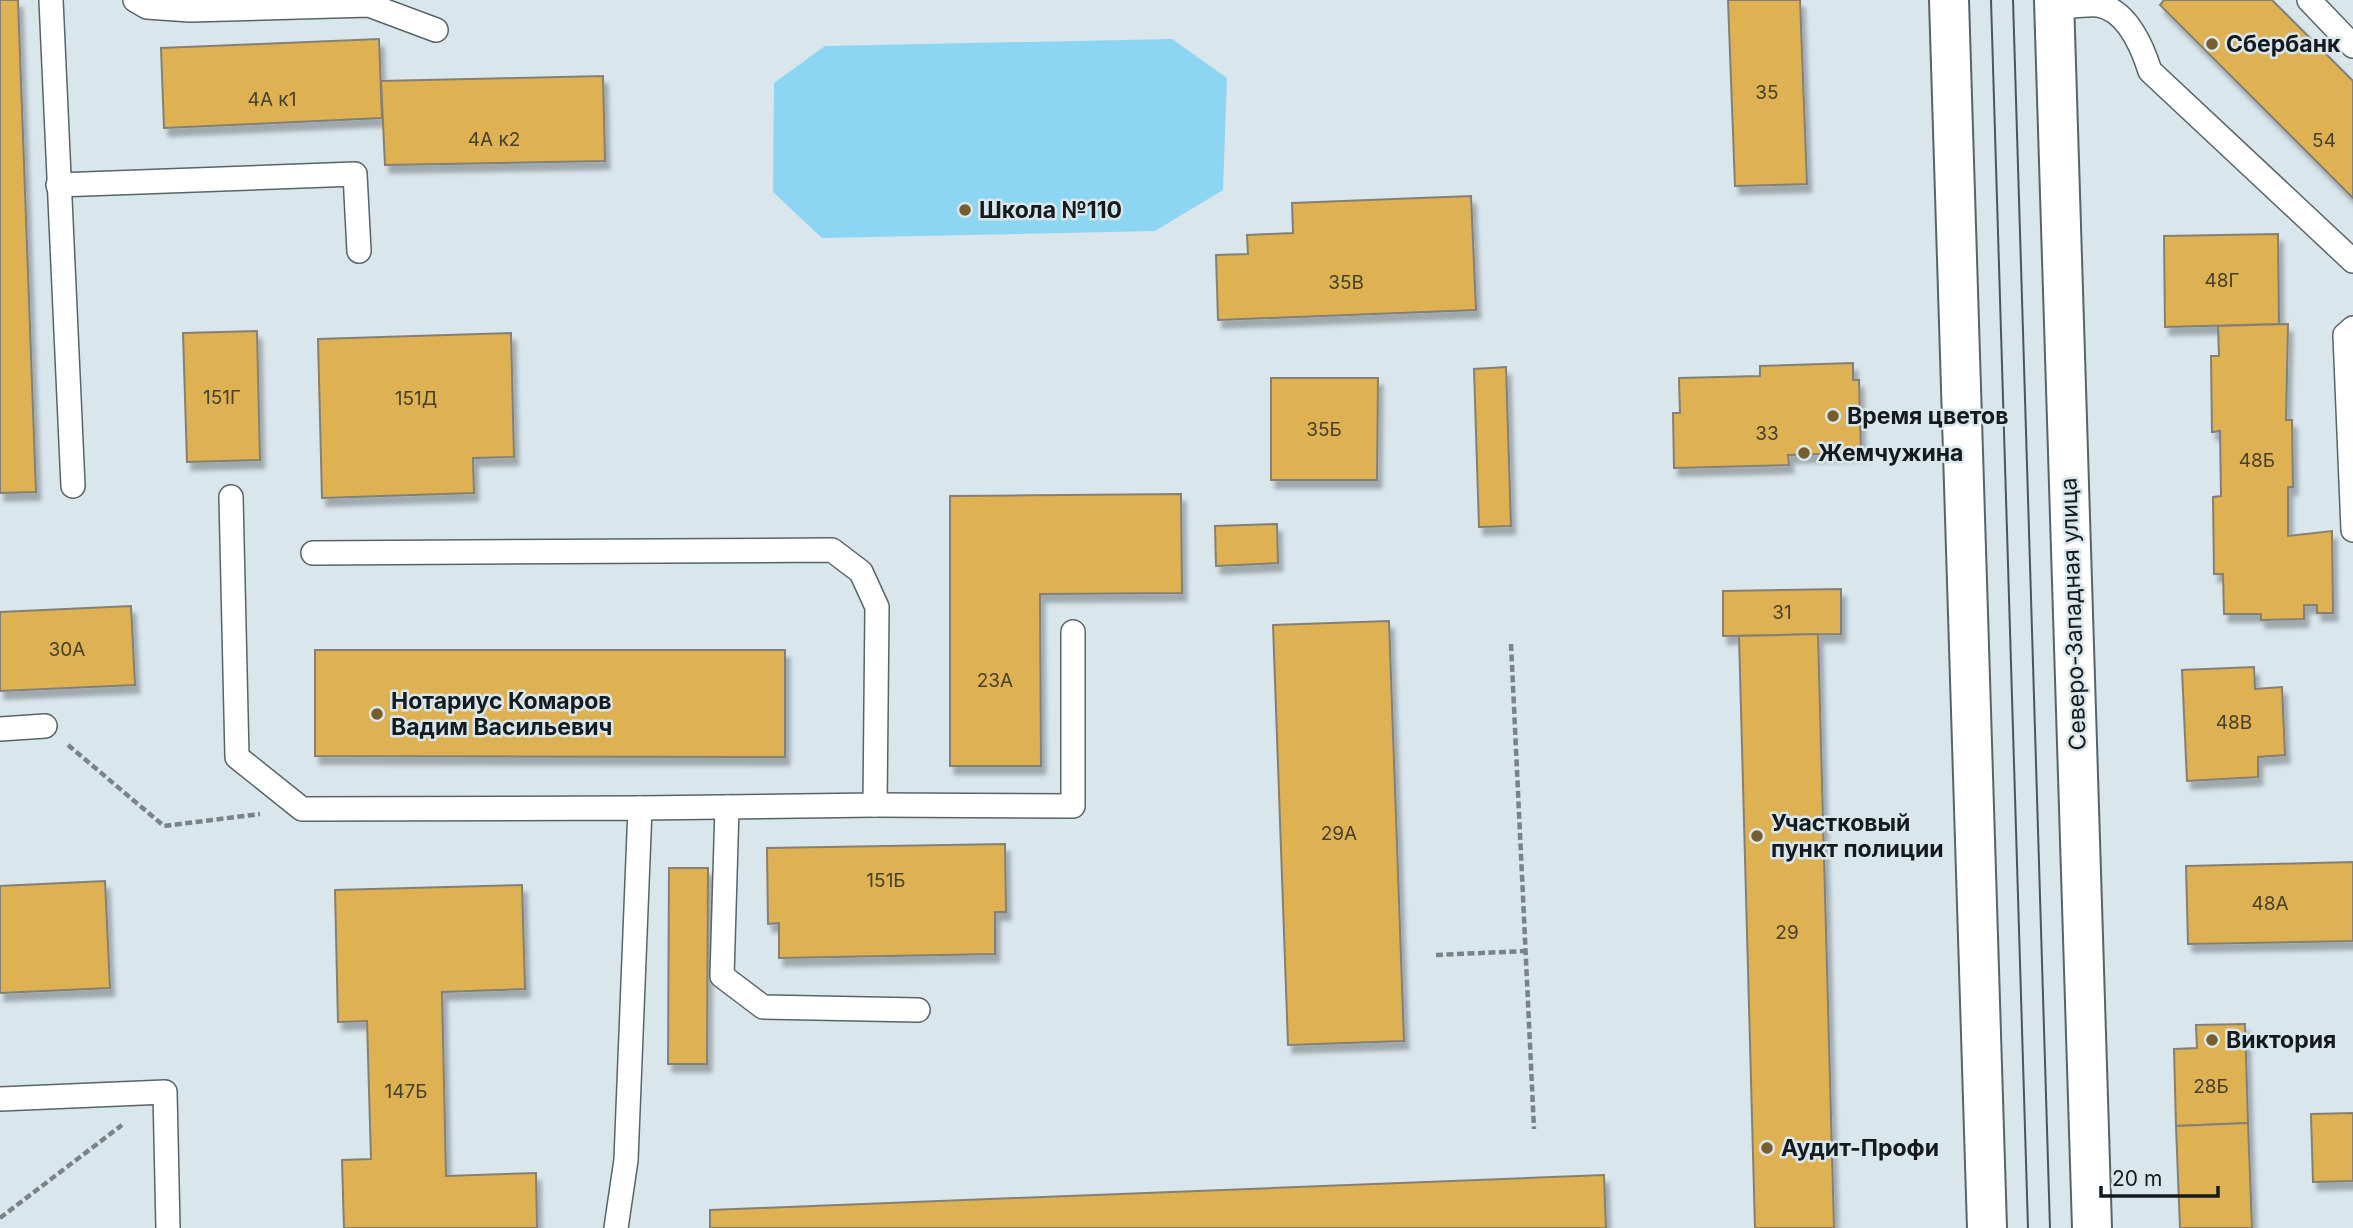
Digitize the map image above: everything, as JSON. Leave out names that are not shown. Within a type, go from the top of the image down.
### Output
[{"type":"main road","points":[[1949,0],[1987,1228]]},
{"type":"main road","name":"Северо-Западная улица","points":[[2054,4],[2092,1228]]},
{"type":"lane","points":[[51,0],[73,486]]},
{"type":"lane","points":[[135,0],[147,7],[190,10],[369,5],[436,30]]},
{"type":"lane","points":[[2309,0],[2353,46]]},
{"type":"lane","points":[[2054,4],[2099,5],[2118,15],[2142,45],[2150,71],[2353,261]]},
{"type":"lane","points":[[58,185],[355,174],[359,251]]},
{"type":"lane","points":[[2353,328],[2345,335],[2353,530]]},
{"type":"lane","points":[[232,496],[237,757],[302,809],[1073,806],[1073,632]]},
{"type":"lane","points":[[313,553],[832,550],[861,572],[877,607],[875,805]]},
{"type":"lane","points":[[0,729],[45,726]]},
{"type":"lane","points":[[727,807],[722,975],[763,1007],[918,1010]]},
{"type":"lane","points":[[616,1228],[626,1160],[640,808]]},
{"type":"lane","points":[[0,1098],[165,1092],[167,1228]]},
{"type":"path","points":[[1511,644],[1534,1129]]},
{"type":"path","points":[[45,726],[164,826],[302,809]]},
{"type":"path","points":[[1436,955],[1526,951]]},
{"type":"path","points":[[0,1219],[165,1092]]},
{"type":"shaded area","points":[[1172,39],[1227,78],[1223,190],[1155,231],[822,238],[773,192],[774,83],[825,46]]},
{"type":"building","points":[[0,0],[18,0],[36,492],[0,493]]},
{"type":"building","points":[[1728,0],[1800,0],[1807,184],[1735,186]]},
{"type":"building","points":[[2164,0],[2272,0],[2353,81],[2353,198],[2160,5]]},
{"type":"building","points":[[379,39],[382,118],[164,128],[161,48]]},
{"type":"building","points":[[603,76],[605,161],[385,165],[381,81]]},
{"type":"building","points":[[1471,196],[1476,310],[1218,320],[1216,255],[1248,254],[1247,235],[1293,233],[1292,203]]},
{"type":"building","points":[[2278,234],[2279,324],[2165,327],[2164,236]]},
{"type":"building","points":[[2288,324],[2286,420],[2292,420],[2293,487],[2288,487],[2288,536],[2332,531],[2333,613],[2317,613],[2317,605],[2304,605],[2304,619],[2261,620],[2261,614],[2224,614],[2223,574],[2214,574],[2213,497],[2221,496],[2220,431],[2212,432],[2211,356],[2219,356],[2218,326]]},
{"type":"building","points":[[257,331],[260,460],[187,462],[183,333]]},
{"type":"building","points":[[511,333],[514,457],[473,458],[474,493],[322,498],[318,339]]},
{"type":"building","points":[[1853,363],[1853,380],[1859,380],[1861,453],[1788,455],[1789,465],[1674,468],[1673,413],[1680,413],[1679,378],[1760,376],[1760,366]]},
{"type":"building","points":[[1506,367],[1511,526],[1479,527],[1474,369]]},
{"type":"building","points":[[1271,378],[1378,378],[1377,480],[1271,480]]},
{"type":"building","points":[[1181,494],[1182,593],[1040,594],[1041,766],[950,766],[950,496]]},
{"type":"building","points":[[1277,524],[1278,563],[1216,566],[1215,526]]},
{"type":"building","points":[[1841,589],[1841,634],[1723,636],[1723,591]]},
{"type":"building","points":[[131,606],[135,685],[0,691],[0,612]]},
{"type":"building","points":[[1389,621],[1404,1041],[1288,1045],[1273,625]]},
{"type":"building","points":[[1818,634],[1834,1228],[1755,1228],[1739,636]]},
{"type":"building","points":[[315,650],[785,650],[785,757],[315,756]]},
{"type":"building","points":[[2254,667],[2255,689],[2282,687],[2285,755],[2258,757],[2258,777],[2187,781],[2182,670]]},
{"type":"building","points":[[1005,844],[1006,912],[995,912],[995,954],[779,958],[779,923],[768,924],[767,848]]},
{"type":"building","points":[[2353,862],[2353,941],[2188,944],[2186,866]]},
{"type":"building","points":[[669,868],[708,868],[707,1064],[668,1064]]},
{"type":"building","points":[[105,881],[110,988],[0,993],[0,886]]},
{"type":"building","points":[[522,885],[525,989],[442,992],[446,1176],[536,1173],[537,1228],[344,1228],[342,1160],[371,1159],[367,1021],[338,1022],[335,890]]},
{"type":"building","points":[[2245,1024],[2248,1123],[2176,1126],[2174,1049],[2197,1048],[2196,1025]]},
{"type":"building","points":[[2353,1113],[2353,1181],[2313,1182],[2311,1114]]},
{"type":"building","points":[[2248,1123],[2252,1228],[2180,1228],[2176,1126]]},
{"type":"building","points":[[1604,1175],[1606,1228],[710,1228],[710,1210]]},
{"type":"tram line","points":[[1991,0],[2028,1228]]},
{"type":"tram line","points":[[2013,0],[2050,1228]]},
{"type":"place","name":"Сбербанк","points":[[2212,44]]},
{"type":"place","name":"Школа №110","points":[[965,210]]},
{"type":"place","name":"Время цветов","points":[[1833,416]]},
{"type":"place","name":"Жемчужина","points":[[1804,453]]},
{"type":"place","name":"Нотариус Комаров Вадим Васильевич","points":[[377,714]]},
{"type":"place","name":"Участковый пункт полиции","points":[[1757,836]]},
{"type":"place","name":"Виктория","points":[[2212,1040]]},
{"type":"place","name":"Аудит-Профи","points":[[1767,1148]]}]
